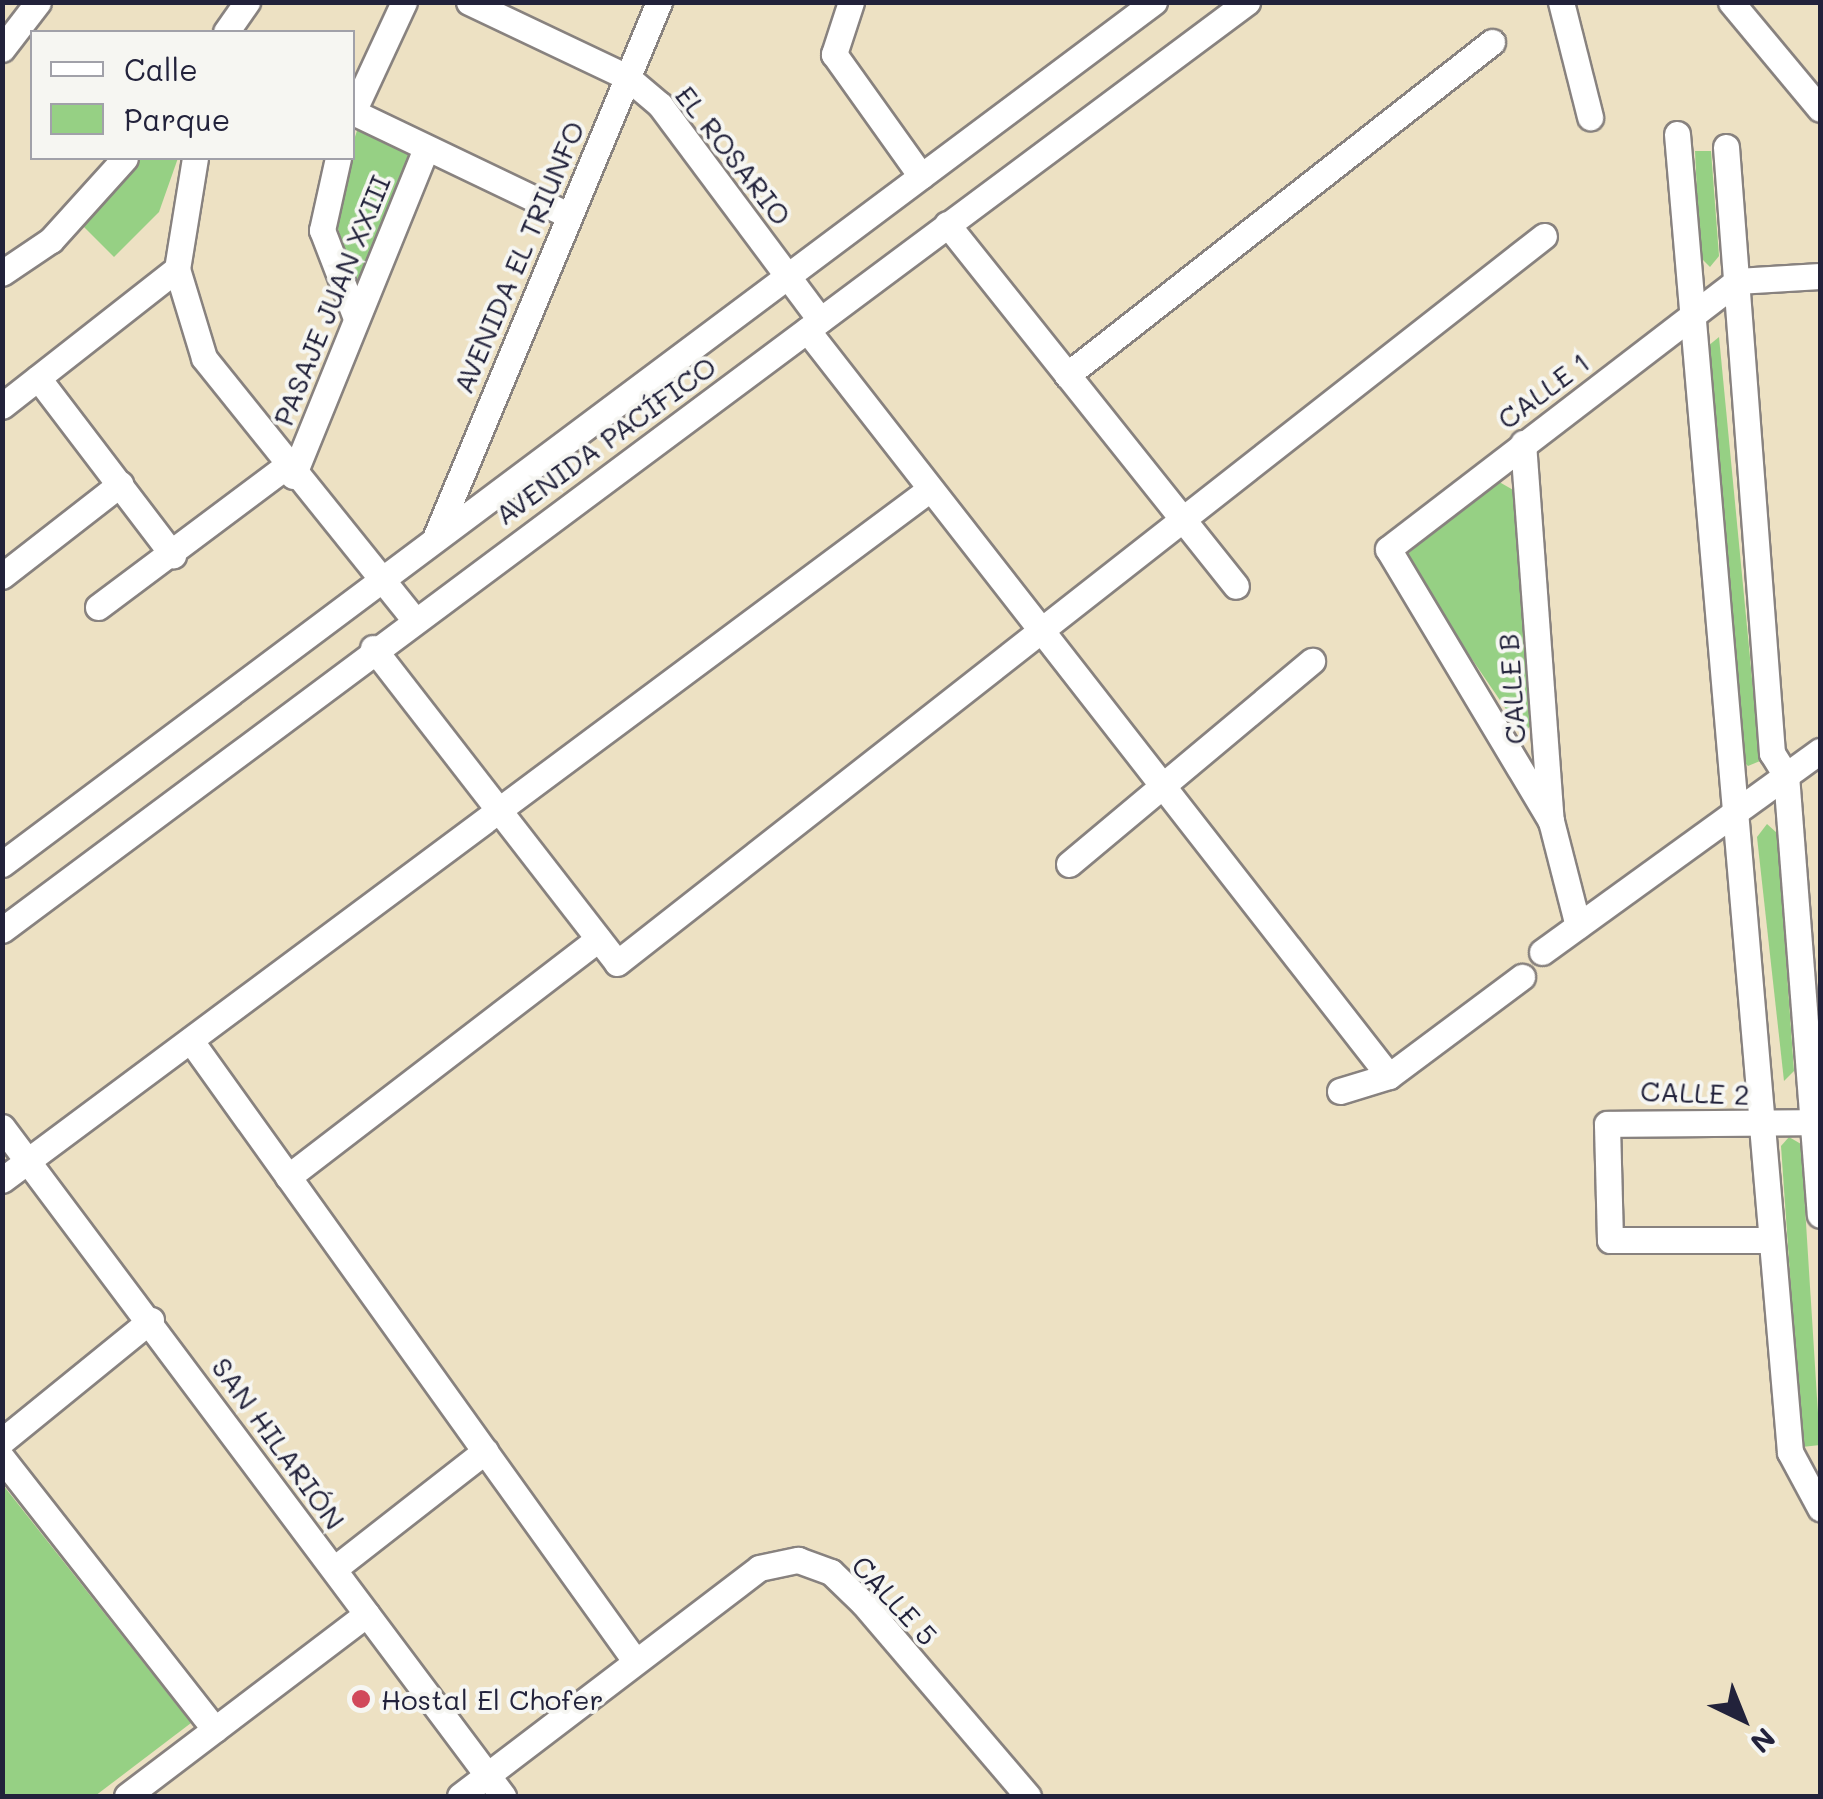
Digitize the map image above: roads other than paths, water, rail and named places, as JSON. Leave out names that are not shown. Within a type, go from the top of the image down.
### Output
[{"type":"street","points":[[2,48],[38,2]]},
{"type":"street","points":[[227,30],[248,2]]},
{"type":"street","points":[[244,30],[256,2]]},
{"type":"street","points":[[355,109],[404,2]]},
{"type":"street","name":"EL ROSARIO","points":[[469,2],[627,77],[660,105],[787,275],[814,325],[930,489],[1389,1076]]},
{"type":"street","name":"AVENIDA EL TRIUNFO","points":[[436,536],[659,2]]},
{"type":"street","points":[[850,2],[834,54],[921,176]]},
{"type":"street","name":"AVENIDA PACÍFICO","points":[[2,930],[412,618],[1247,2]]},
{"type":"street","points":[[1561,2],[1590,117]]},
{"type":"street","points":[[1731,2],[1820,109]]},
{"type":"street","name":"AVENIDA PACÍFICO","points":[[2,864],[921,176],[1136,8]]},
{"type":"street","points":[[1067,375],[1492,42]]},
{"type":"street","points":[[355,114],[568,215]]},
{"type":"street","points":[[1677,134],[1718,686],[1728,789],[1742,812],[1758,1124],[1790,1452],[1820,1508]]},
{"type":"street","name":"PASAJE JUAN XXIII","points":[[98,607],[289,471],[426,148]]},
{"type":"street","points":[[1726,148],[1772,754],[1786,775],[1816,1122],[1820,1215]]},
{"type":"street","points":[[2,274],[51,240],[124,160]]},
{"type":"street","points":[[195,160],[177,269],[183,314],[204,358],[289,471],[412,618]]},
{"type":"street","points":[[338,160],[322,230],[356,318]]},
{"type":"street","points":[[947,224],[1236,586]]},
{"type":"street","points":[[373,648],[617,964],[1544,236]]},
{"type":"street","points":[[2,406],[177,269]]},
{"type":"street","points":[[1737,281],[1820,276]]},
{"type":"street","name":"CALLE 1","points":[[1551,820],[1388,550],[1737,281]]},
{"type":"street","points":[[38,378],[172,553]]},
{"type":"street","name":"CALLE B","points":[[1523,443],[1551,820],[1578,926]]},
{"type":"street","points":[[2,576],[120,484]]},
{"type":"street","points":[[2,1180],[501,813],[930,489]]},
{"type":"street","points":[[1069,864],[1312,661]]},
{"type":"street","points":[[1542,952],[1742,812],[1820,751]]},
{"type":"street","points":[[288,1177],[598,939]]},
{"type":"street","points":[[1340,1091],[1389,1076],[1522,977]]},
{"type":"street","points":[[191,1041],[633,1658]]},
{"type":"street","name":"CALLE 2","points":[[1770,1240],[1621,1247],[1608,1217],[1607,1124],[1816,1122]]},
{"type":"street","name":"SAN HILARIÓN","points":[[2,1127],[151,1320],[495,1787]]},
{"type":"street","points":[[2,1441],[151,1320]]},
{"type":"street","points":[[334,1569],[485,1452]]},
{"type":"street","points":[[2,1458],[214,1730]]},
{"type":"street","name":"CALLE 5","points":[[460,1796],[495,1787],[633,1658],[759,1568],[798,1560],[831,1572],[863,1603],[1028,1796]]},
{"type":"street","points":[[127,1796],[367,1614]]},
{"type":"place","name":"Hostal El Chofer","points":[[361,1699]]}]
